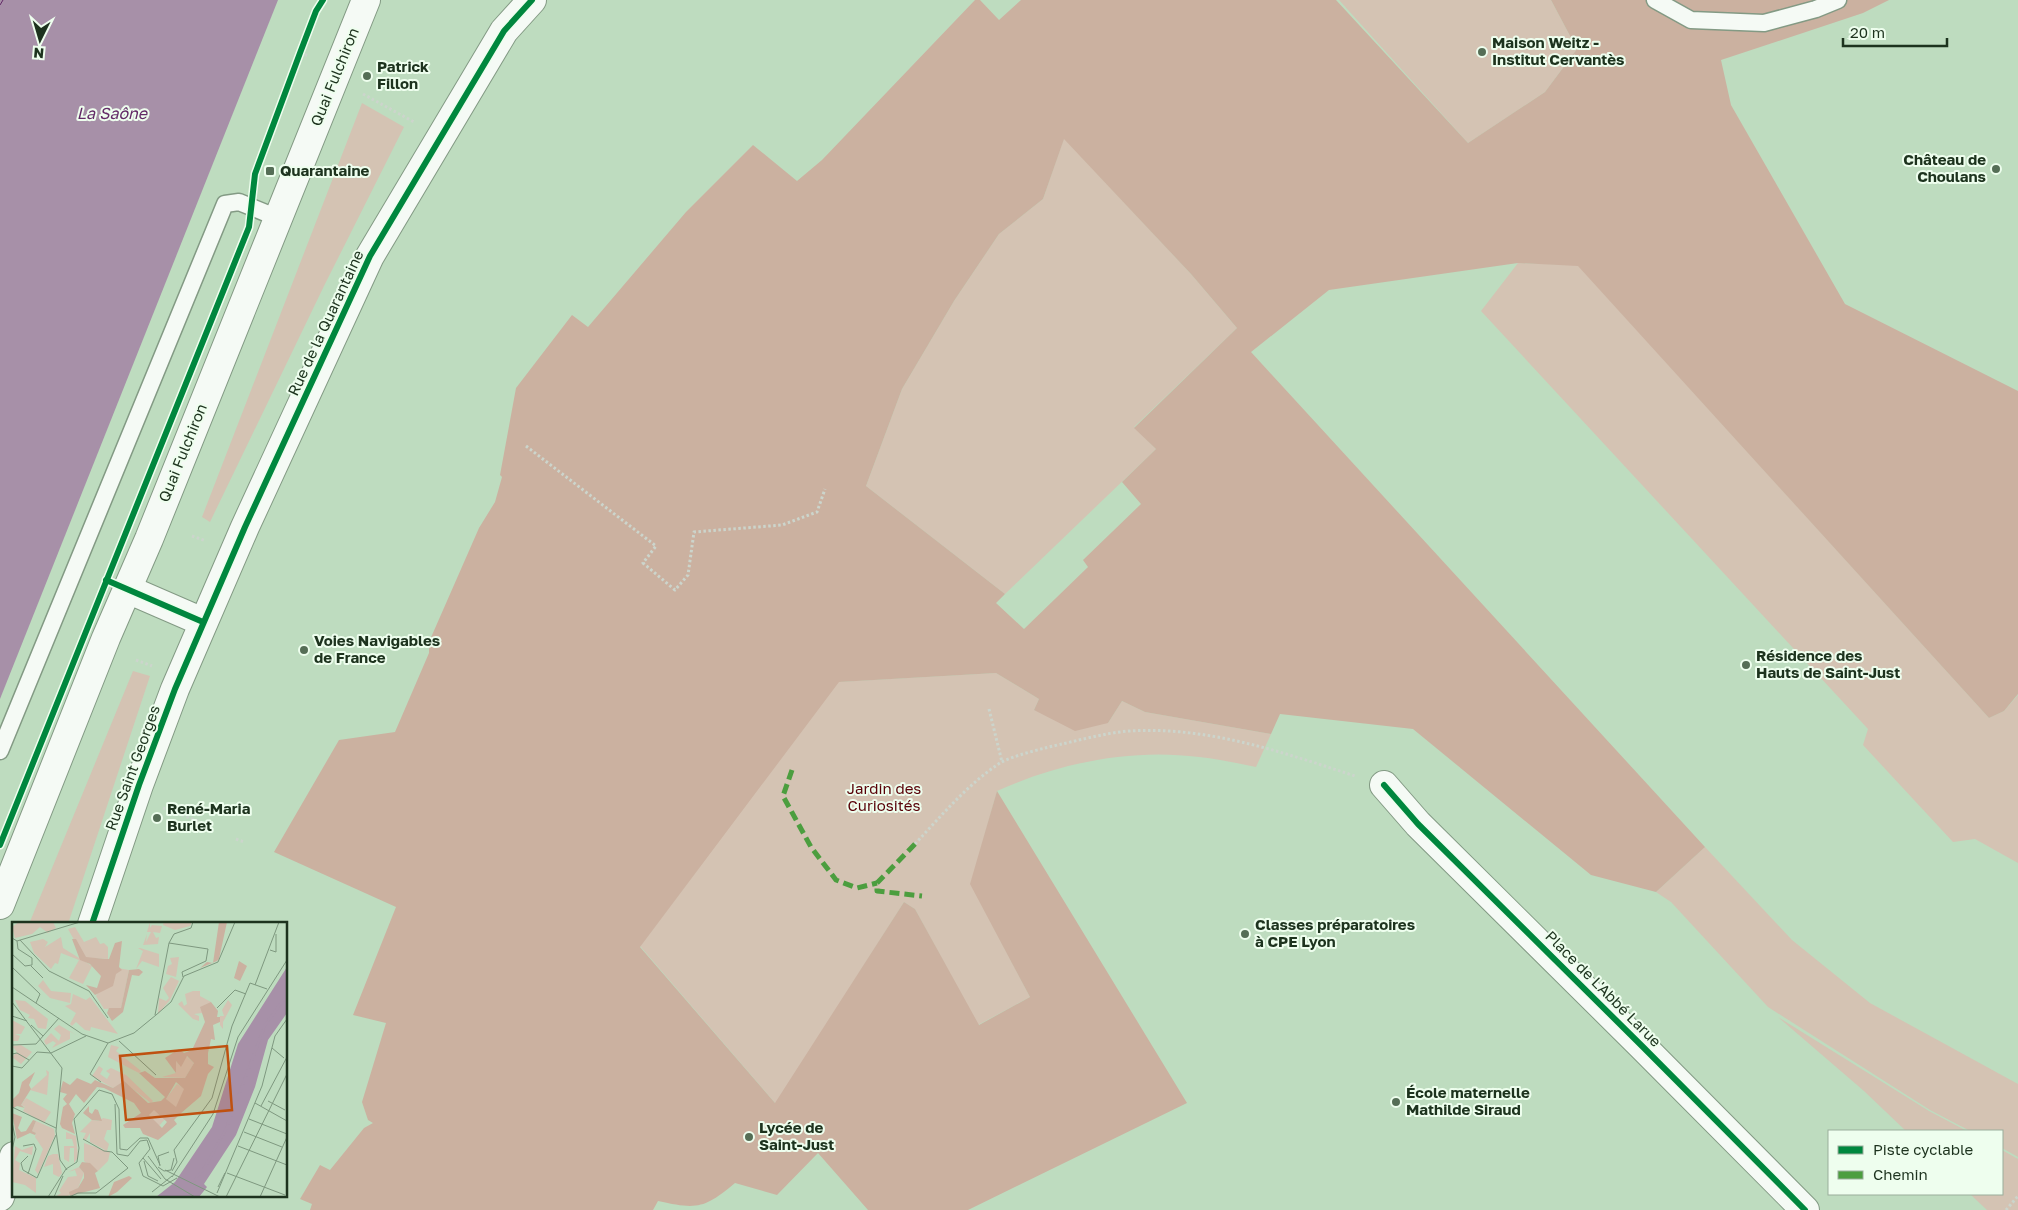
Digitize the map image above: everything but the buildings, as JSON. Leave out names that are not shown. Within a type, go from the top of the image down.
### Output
[{"type":"street","name":"Quai Fulchiron","points":[[0,906],[366,0]]},
{"type":"street","name":"Rue de la Quarantaine","points":[[203,622],[244,526],[370,256],[504,31],[532,0]]},
{"type":"street","points":[[127,589],[203,622]]},
{"type":"street","name":"Rue Saint Georges","points":[[93,922],[150,754],[203,622]]},
{"type":"street","name":"Place de L'Abbé Larue","points":[[1384,785],[1418,824],[1637,1040],[1805,1210]]},
{"type":"street","points":[[0,1197],[12,1162]]},
{"type":"lane","points":[[1655,0],[1691,20],[1764,23],[1816,9],[1838,0]]},
{"type":"lane","points":[[0,751],[225,204],[239,202],[278,218]]},
{"type":"path","points":[[385,105],[409,118]]},
{"type":"path","points":[[526,446],[656,546],[643,563],[675,590],[688,575],[694,532],[782,526],[817,512],[825,489]]},
{"type":"path","points":[[192,536],[203,540]]},
{"type":"path","points":[[136,660],[152,666]]},
{"type":"path","points":[[989,709],[1002,762]]},
{"type":"path","points":[[915,844],[937,819],[974,784],[1002,762],[1094,736],[1129,731],[1171,732],[1218,737],[1266,747],[1384,785]]},
{"type":"path","points":[[163,808],[206,824]]},
{"type":"path","points":[[236,839],[244,842]]},
{"type":"path","points":[[2006,1210],[2018,1196]]},
{"type":"green space","points":[[1339,0],[1551,0],[1577,49],[1545,92],[1468,143]]},
{"type":"green space","points":[[362,103],[404,127],[324,286],[210,522],[202,517]]},
{"type":"green space","points":[[1064,138],[1191,274],[1237,328],[1134,427],[1156,449],[1005,594],[866,486],[902,389],[954,301],[999,234],[1043,199]]},
{"type":"green space","points":[[1518,263],[1578,265],[1989,718],[2004,711],[2018,695],[2018,863],[1975,839],[1953,842],[1863,745],[1868,729],[1481,311]]},
{"type":"green space","points":[[133,671],[150,676],[69,922],[30,922]]},
{"type":"green space","name":"Jardin des Curiosités","points":[[996,673],[1039,699],[1034,710],[1108,723],[1122,701],[1145,712],[1271,734],[1256,767],[1213,759],[1173,755],[1122,756],[1096,760],[1045,773],[997,791],[971,884],[1030,997],[978,1025],[915,909],[904,902],[776,1104],[640,946],[838,682]]},
{"type":"green space","points":[[1705,847],[1792,940],[1870,1003],[2018,1084],[2018,1157],[2003,1149],[2003,1130],[1968,1130],[1930,1110],[1768,1007],[1671,902],[1656,892]]},
{"type":"green space","points":[[1778,1017],[1929,1111],[1965,1130],[1905,1130],[1864,1091]]},
{"type":"green space","points":[[2003,1151],[2018,1159],[2018,1210],[1987,1210],[1971,1195],[2003,1195]]},
{"type":"shaded area","points":[[975,0],[980,0],[999,20],[1021,0],[1336,0],[1468,143],[1545,92],[1577,49],[1551,0],[1889,0],[1863,13],[1721,60],[1731,105],[1845,304],[2018,391],[2018,694],[2004,711],[1989,718],[1578,266],[1518,263],[1329,290],[1251,352],[1705,847],[1656,892],[1591,875],[1413,729],[1280,714],[1271,734],[1145,712],[1122,701],[1108,723],[1075,731],[1034,710],[1039,699],[996,673],[839,682],[640,947],[775,1103],[904,902],[915,909],[979,1025],[1030,997],[970,884],[997,791],[1187,1103],[968,1210],[868,1210],[818,1153],[777,1195],[735,1183],[716,1198],[700,1205],[692,1206],[658,1201],[653,1210],[310,1210],[312,1204],[300,1199],[320,1165],[330,1170],[364,1128],[373,1123],[368,1120],[362,1102],[386,1023],[353,1015],[396,907],[274,852],[339,740],[395,732],[429,653],[429,642],[479,528],[495,502],[502,477],[500,475],[516,388],[572,315],[588,327],[686,212],[753,145],[797,181],[822,160]],"holes":[[[1064,139],[1191,274],[1237,328],[1134,428],[1156,449],[1122,482],[1141,504],[1083,560],[1088,567],[1024,629],[996,603],[1005,594],[866,486],[902,389],[954,301],[999,234],[1043,199]]]},
{"type":"water","name":"La Saône","points":[[0,0],[278,0],[0,699]]},
{"type":"ferry route","points":[[0,5],[3,0]]},
{"type":"marked path","points":[[792,770],[783,796],[811,847],[836,880],[857,888],[877,883]]},
{"type":"marked path","points":[[915,844],[877,883],[877,891],[922,896]]},
{"type":"cycle path","points":[[0,845],[249,227],[255,174],[316,11],[323,0]]},
{"type":"cycle path","points":[[93,922],[139,785],[175,689],[245,527],[370,256],[504,31],[532,0]]},
{"type":"cycle path","points":[[106,580],[203,622]]},
{"type":"cycle path","points":[[1384,785],[1418,824],[1805,1210]]},
{"type":"place","name":"Maison Weitz - Institut Cervantès","points":[[1482,52]]},
{"type":"place","name":"Patrick Fillon","points":[[367,76]]},
{"type":"place","name":"Château de Choulans","points":[[1996,169]]},
{"type":"place","name":"Quarantaine","points":[[270,171]]},
{"type":"place","name":"Voies Navigables de France","points":[[304,650]]},
{"type":"place","name":"Résidence des Hauts de Saint-Just","points":[[1746,665]]},
{"type":"place","name":"René-Maria Burlet","points":[[157,818]]},
{"type":"place","name":"Classes préparatoires à CPE Lyon","points":[[1245,934]]},
{"type":"place","name":"École maternelle Mathilde Siraud","points":[[1396,1102]]},
{"type":"place","name":"Lycée de Saint-Just","points":[[749,1137]]}]
